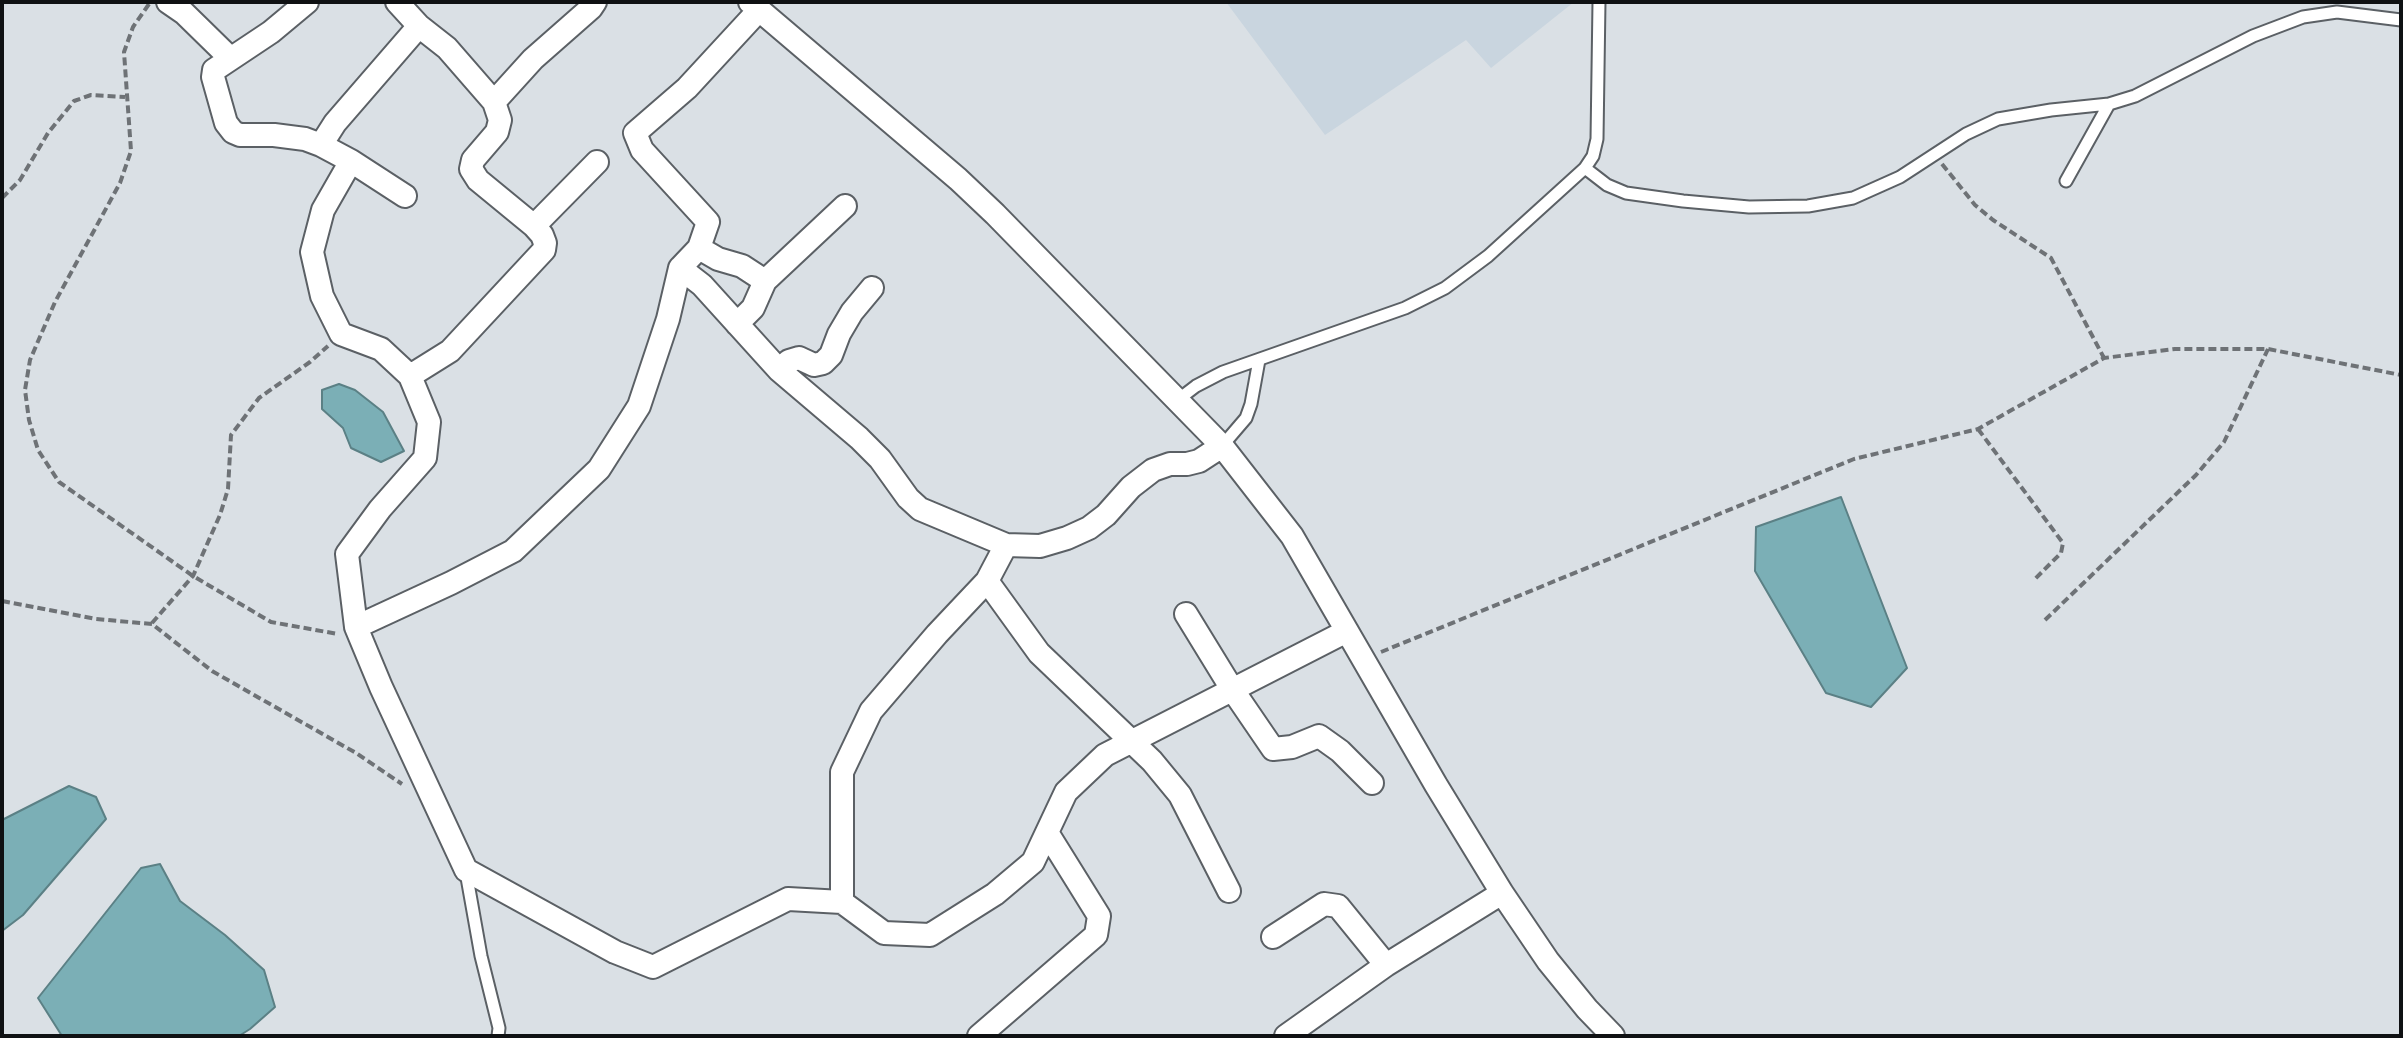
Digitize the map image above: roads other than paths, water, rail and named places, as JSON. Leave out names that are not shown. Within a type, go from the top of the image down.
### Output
[{"type":"street","points":[[168,2],[184,13],[230,58]]},
{"type":"street","points":[[307,2],[271,32],[214,70],[213,77],[226,123],[240,135],[274,135],[305,139],[321,145],[405,196]]},
{"type":"street","points":[[397,2],[419,26],[447,48],[494,102],[500,120],[497,132],[473,160],[471,169],[478,180],[534,226],[545,243],[544,250],[450,351],[410,376]]},
{"type":"street","points":[[494,102],[533,59],[595,2]]},
{"type":"street","points":[[356,627],[513,551],[599,469],[639,406],[668,319],[680,268],[699,248],[708,222],[642,150],[635,133],[687,88],[754,6],[958,179],[1179,399],[1222,446],[1292,536],[1502,893],[1548,961],[1613,1036]]},
{"type":"street","points":[[321,145],[335,123],[419,26]]},
{"type":"street","points":[[351,161],[323,210],[312,252],[322,296],[341,334],[381,349],[410,376],[429,422],[425,458],[380,509],[347,554],[356,627],[466,870],[615,952],[653,967],[788,899],[842,902],[884,933],[930,935],[995,894],[1033,862],[1066,792],[1105,755],[1347,631]]},
{"type":"street","points":[[534,226],[597,162]]},
{"type":"street","points":[[737,324],[753,308],[765,281],[845,206]]},
{"type":"street","points":[[699,248],[718,259],[742,266],[765,281]]},
{"type":"street","points":[[680,268],[702,285],[779,370],[880,459],[908,498],[920,509],[1006,545],[1040,546],[1089,528],[1153,470],[1170,464],[1199,461],[1222,446]]},
{"type":"street","points":[[779,370],[789,361],[799,358],[814,365],[823,363],[831,355],[852,312],[872,288]]},
{"type":"street","points":[[842,902],[842,772],[871,711],[987,581],[1006,545]]},
{"type":"street","points":[[987,581],[1039,653],[1152,761],[1180,795],[1229,891]]},
{"type":"street","points":[[1186,614],[1273,749],[1292,747],[1319,736],[1340,751],[1372,783]]},
{"type":"street","points":[[979,1036],[1096,935],[1099,916],[1048,834]]},
{"type":"street","points":[[1286,1036],[1386,965],[1502,893]]},
{"type":"street","points":[[1273,937],[1324,904],[1338,906],[1386,965]]},
{"type":"lane","points":[[1179,399],[1223,372],[1405,308],[1445,288],[1488,256],[1585,168],[1593,156],[1597,139],[1599,2]]},
{"type":"lane","points":[[1585,168],[1607,185],[1626,193],[1683,201],[1749,207],[1808,206],[1853,198],[1900,177],[1966,134],[1998,119],[2109,104],[2135,96],[2253,36],[2303,17],[2337,12],[2401,20]]},
{"type":"lane","points":[[2066,181],[2109,104]]},
{"type":"lane","points":[[1222,446],[1246,418],[1259,360]]},
{"type":"lane","points":[[466,870],[481,956],[499,1028],[498,1036]]},
{"type":"water","points":[[339,384],[355,390],[383,412],[404,451],[381,462],[351,448],[343,428],[322,409],[322,390]]},
{"type":"water","points":[[1841,497],[1907,668],[1871,707],[1826,693],[1755,571],[1756,527]]},
{"type":"water","points":[[69,786],[96,797],[106,819],[23,915],[2,931],[2,820]]},
{"type":"water","points":[[160,864],[180,901],[264,970],[275,1007],[239,1036],[62,1036],[38,998],[141,868]]}]
